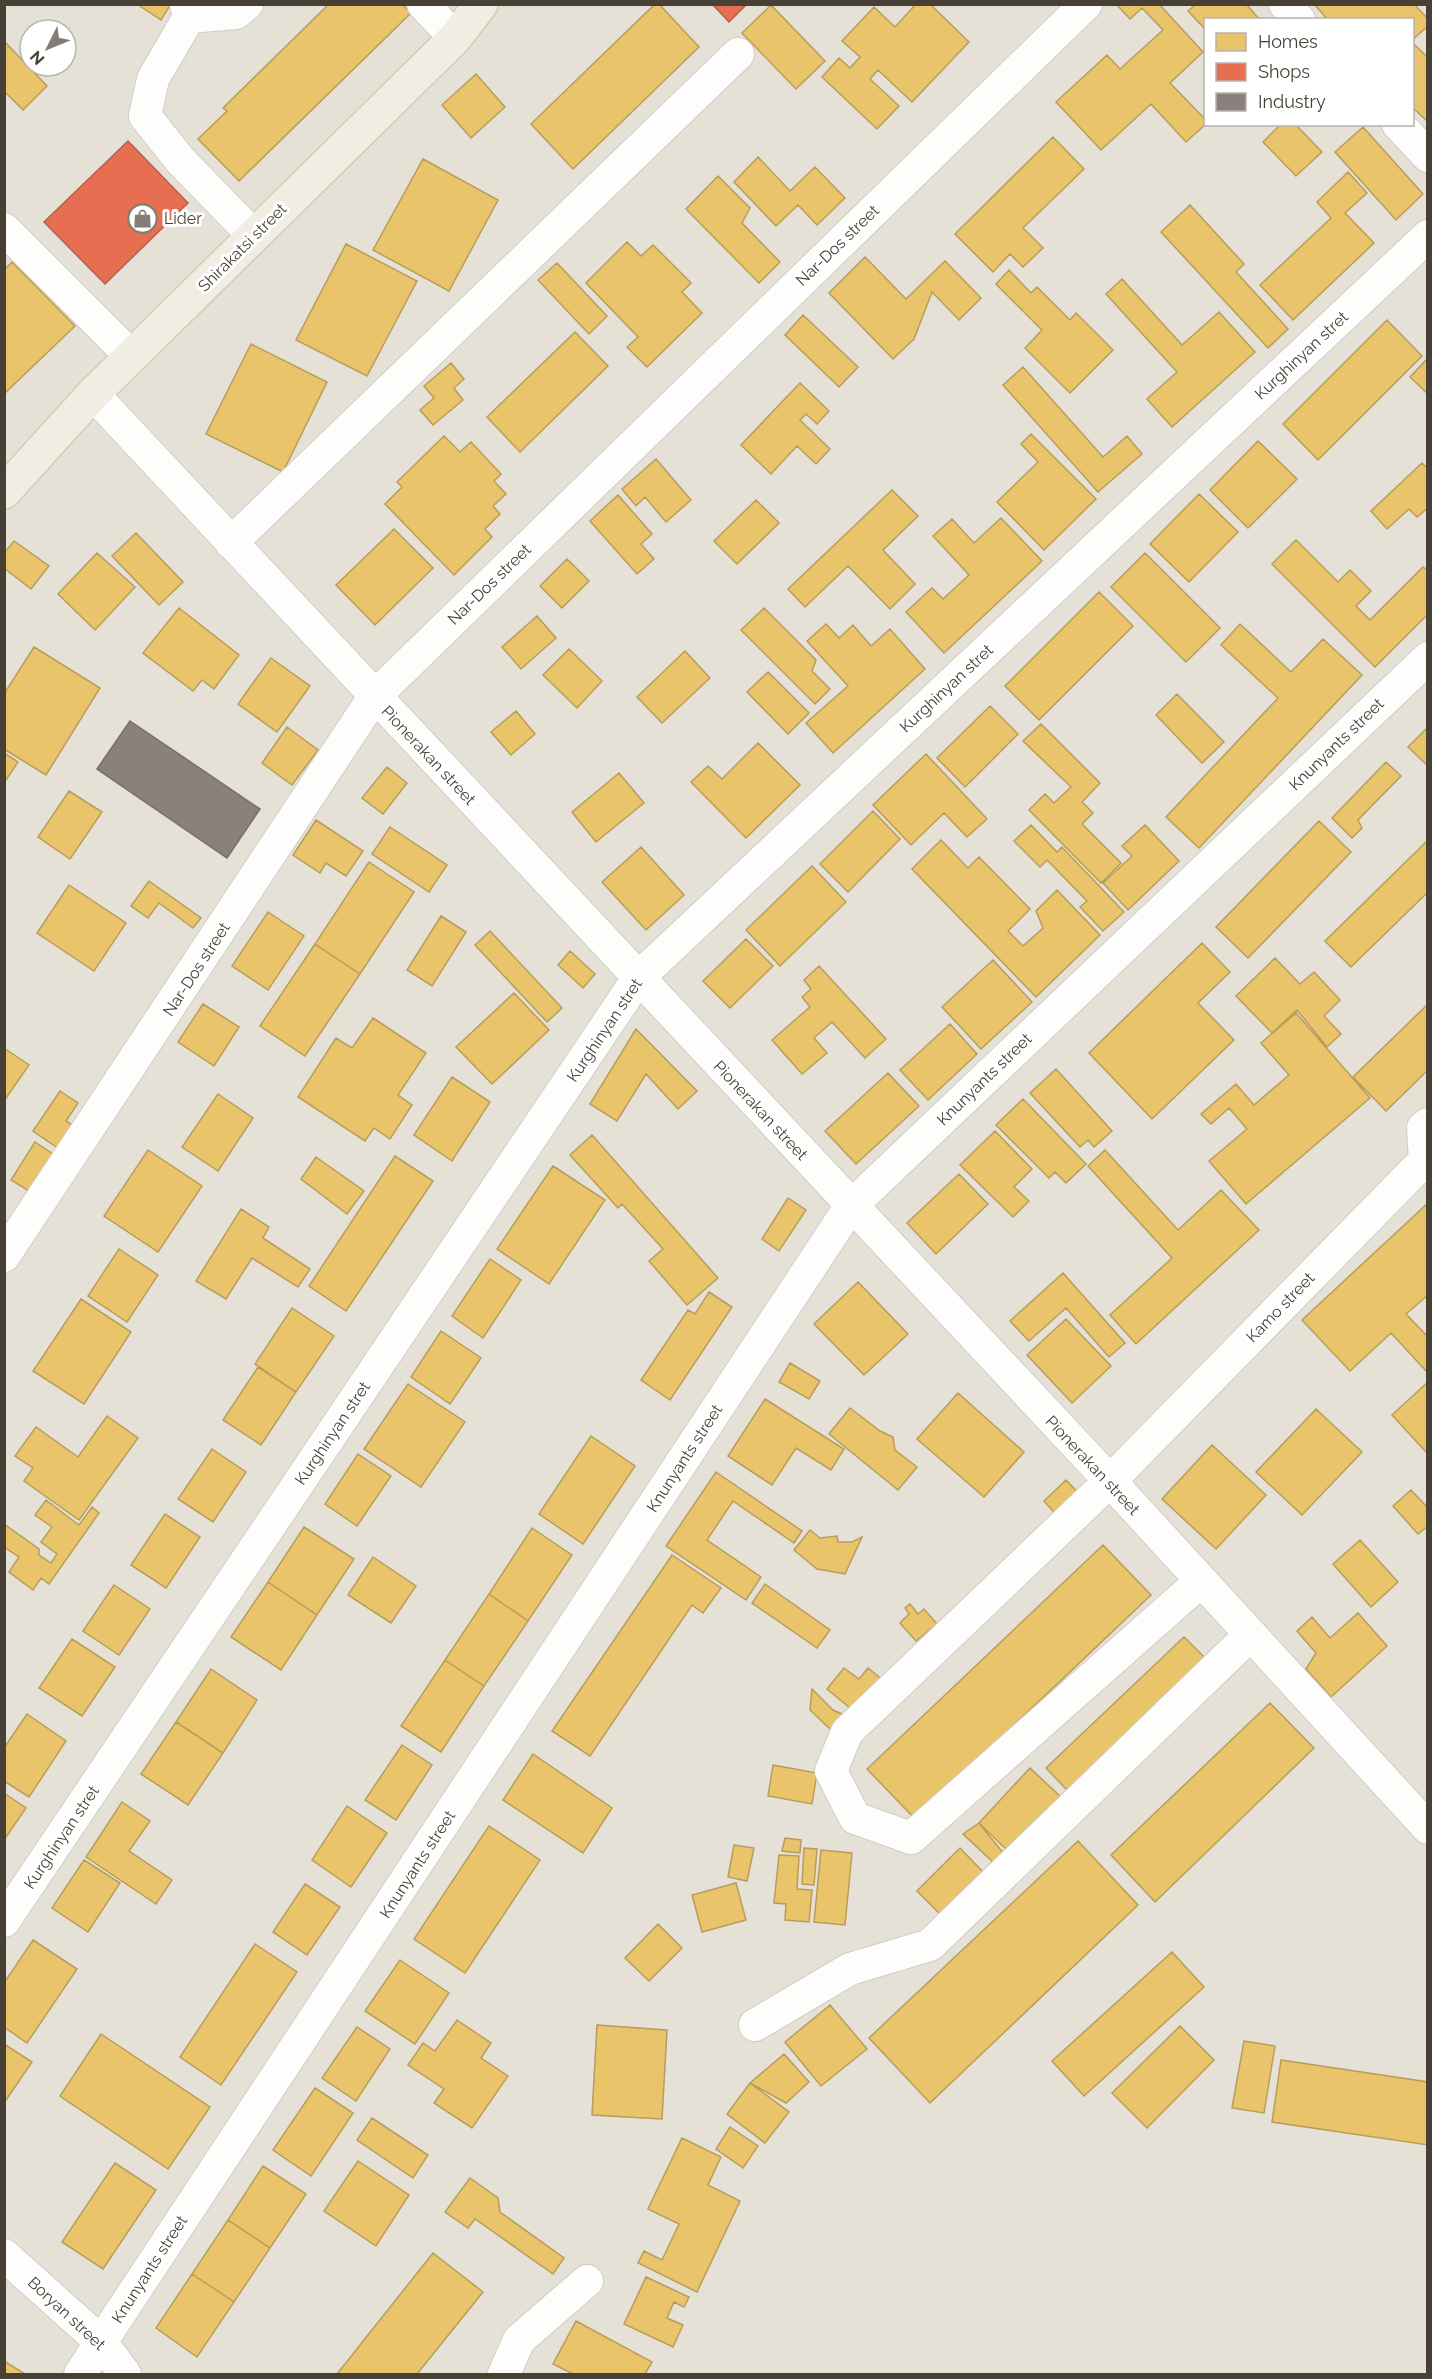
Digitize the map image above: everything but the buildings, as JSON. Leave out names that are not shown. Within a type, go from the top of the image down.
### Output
[{"type":"main road","name":"Shirakatsi street","points":[[4,492],[93,394],[455,38],[481,4]]},
{"type":"street","points":[[247,4],[236,13],[188,11],[153,79],[145,116],[180,160],[253,235]]},
{"type":"street","points":[[423,4],[455,38]]},
{"type":"street","name":"Nar-Dos street","points":[[4,1256],[374,697],[1086,4]]},
{"type":"street","points":[[1285,4],[1297,18]]},
{"type":"street","points":[[231,543],[738,54]]},
{"type":"street","points":[[1400,126],[1428,156]]},
{"type":"street","points":[[4,229],[131,356]]},
{"type":"street","name":"Kurghinyan stret","points":[[4,1922],[639,977],[1428,236]]},
{"type":"street","name":"Pionerakan street","points":[[93,394],[1110,1482],[1428,1828]]},
{"type":"street","name":"Knunyants street","points":[[80,2374],[850,1206],[1428,658]]},
{"type":"street","name":"Kamo street","points":[[1110,1482],[1425,1160],[1423,1128],[1428,1124]]},
{"type":"street","points":[[1110,1482],[847,1732],[831,1771],[855,1818],[911,1838],[1201,1581]]},
{"type":"street","points":[[755,2025],[850,1969],[930,1945],[1250,1635]]},
{"type":"street","name":"Boryan street","points":[[4,2255],[101,2342],[125,2374]]},
{"type":"street","points":[[504,2374],[519,2340],[587,2281]]},
{"type":"shaded area","points":[[5,5],[1427,5],[1427,2374],[5,2374]]},
{"type":"place","name":"Lider","points":[[143,218]]}]
